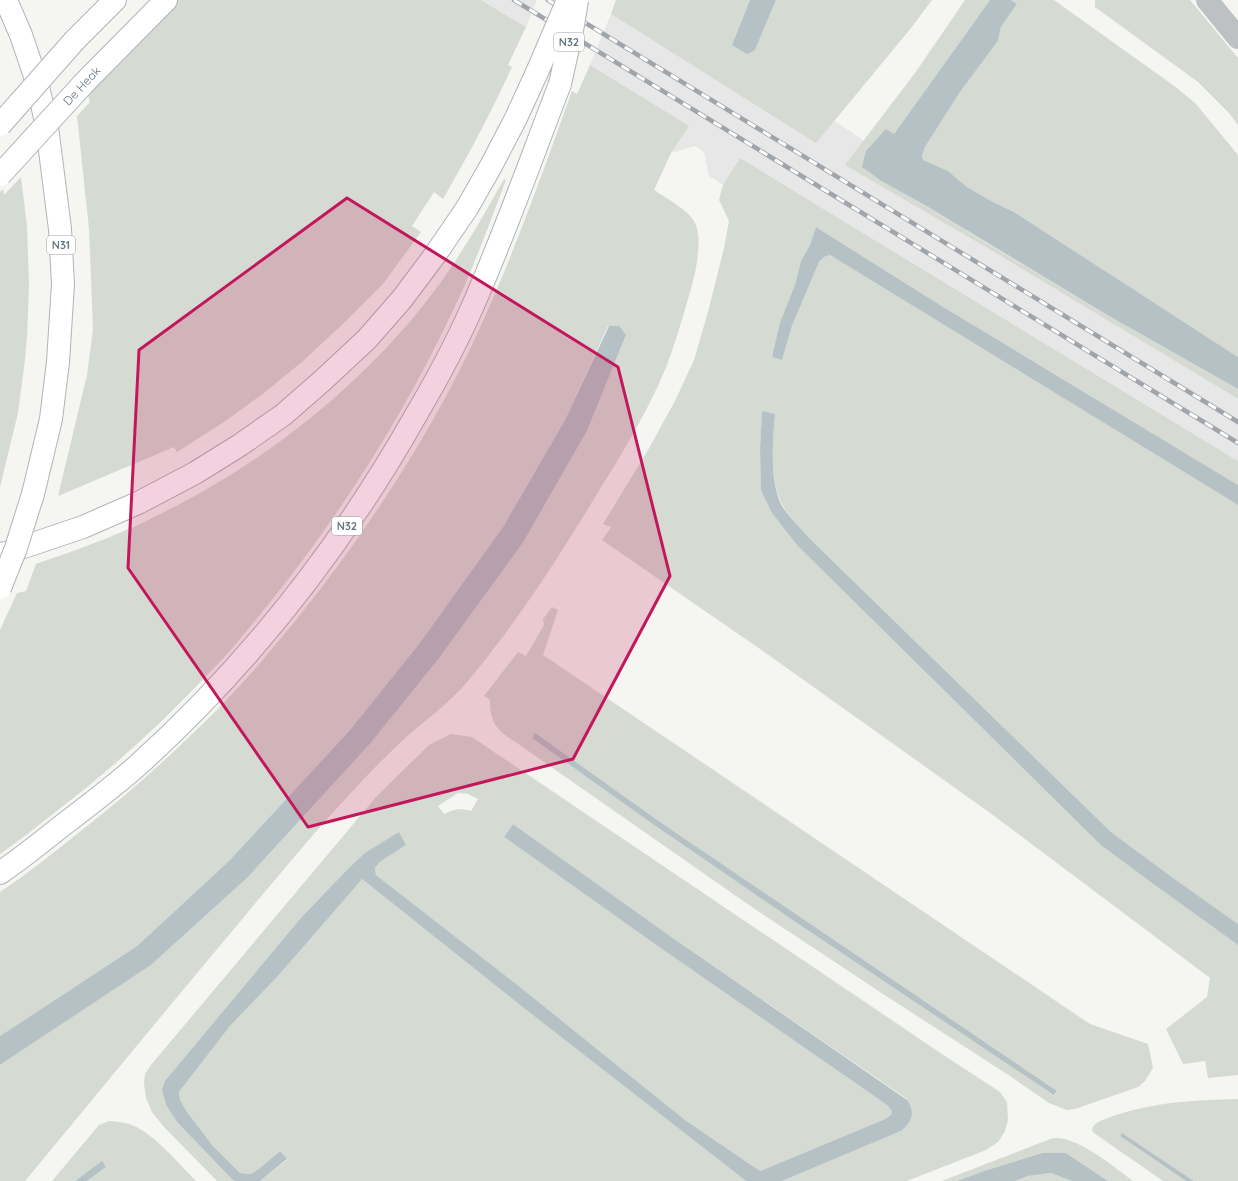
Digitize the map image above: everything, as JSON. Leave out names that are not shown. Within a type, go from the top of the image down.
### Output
[{"type":"highway","name":"N31","points":[[0,588],[16,548],[32,494],[51,419],[58,362],[63,284],[60,229],[47,127],[37,82],[21,36],[6,0]]},
{"type":"highway","points":[[0,125],[75,40],[115,0]]},
{"type":"highway","name":"De Heak","points":[[0,175],[85,82],[166,0]]},
{"type":"highway","name":"N32","points":[[0,554],[82,527],[138,503],[196,472],[240,445],[282,416],[367,339],[402,300],[467,208],[516,118],[568,0]]},
{"type":"highway","name":"N32","points":[[0,872],[19,860],[89,806],[136,766],[223,681],[261,638],[308,579],[354,516],[397,449],[434,384],[471,310],[500,241],[560,84],[577,0]]},
{"type":"street","points":[[1207,0],[1238,38]]},
{"type":"highlighted area","points":[[347,198],[618,367],[670,576],[573,759],[308,827],[128,568],[139,350]]},
{"type":"shaded area","points":[[175,0],[481,0],[526,27],[508,65],[512,67],[488,118],[461,167],[443,199],[434,192],[412,226],[421,232],[383,284],[303,361],[264,393],[224,422],[177,452],[174,447],[58,496],[87,375],[93,329],[89,229],[77,116],[90,102],[86,88]]},
{"type":"shaded area","points":[[481,0],[537,0],[526,27]]},
{"type":"shaded area","points":[[616,0],[750,0],[732,45],[755,50],[776,0],[932,0],[911,28],[816,143],[611,14]]},
{"type":"shaded area","points":[[750,0],[776,0],[755,50],[747,54],[732,45]]},
{"type":"shaded area","points":[[965,0],[990,0],[894,134],[871,146],[866,151],[868,172],[1109,316],[1238,389],[1238,399],[984,246],[845,165],[915,73]]},
{"type":"shaded area","points":[[990,0],[1011,0],[1017,4],[1001,27],[998,41],[960,92],[925,147],[922,156],[923,160],[948,171],[967,187],[1014,212],[1238,357],[1238,389],[1109,316],[928,207],[880,180],[862,167],[866,151],[886,129],[894,134]]},
{"type":"shaded area","points":[[1011,0],[1054,0],[1177,88],[1196,104],[1238,155],[1238,357],[1014,212],[967,187],[948,171],[923,160],[922,156],[925,147],[960,92],[998,41],[1001,27],[1017,4]]},
{"type":"shaded area","points":[[1095,0],[1190,0],[1238,58],[1238,125],[1229,113],[1198,82],[1095,7]]},
{"type":"shaded area","points":[[611,14],[655,42],[818,110],[866,142],[984,246],[1238,399],[1238,461],[833,216],[769,193],[746,200],[709,176],[704,152],[695,146],[671,153],[641,97],[590,65]]},
{"type":"shaded area","points":[[590,65],[689,126],[671,153],[654,190],[684,210],[696,225],[699,242],[697,262],[680,326],[671,353],[657,389],[648,407],[618,460],[544,577],[500,641],[468,681],[445,705],[391,751],[324,823],[25,1181],[0,1181],[0,1065],[151,965],[247,878],[368,746],[524,541],[587,431],[626,335],[608,326],[565,420],[503,527],[419,644],[350,730],[229,861],[137,946],[0,1036],[0,892],[98,818],[197,730],[242,683],[296,620],[360,535],[399,477],[435,416],[470,349],[517,240],[572,91],[577,94]]},
{"type":"shaded area","points":[[740,158],[1238,461],[1238,485],[940,305],[816,227],[810,245],[801,261],[772,357],[782,360],[792,326],[819,262],[824,257],[830,255],[1238,505],[1238,924],[1111,832],[808,537],[1159,888],[1238,945],[1238,1075],[1208,1078],[1205,1061],[1183,1064],[1166,1029],[1207,997],[1210,978],[993,815],[770,656],[602,540],[611,527],[603,524],[648,450],[675,401],[694,360],[708,312],[729,221],[719,200],[723,185]],"holes":[[[762,412],[775,414],[773,461],[779,496],[788,514],[808,537],[761,490],[760,450]]]},
{"type":"shaded area","points":[[21,177],[27,226],[29,284],[27,337],[18,413],[0,487],[0,192],[3,189],[4,195]]},
{"type":"shaded area","points":[[504,179],[506,180],[470,274],[437,344],[416,384],[371,461],[347,498],[295,571],[226,656],[156,726],[98,778],[37,827],[0,854],[0,630],[17,593],[26,591],[36,564],[119,533],[185,502],[258,457],[327,405],[389,345],[417,313],[464,248]]},
{"type":"shaded area","points":[[816,227],[940,305],[1238,485],[1238,505],[830,255],[824,257],[819,262],[792,326],[782,360],[772,357],[780,323],[795,285],[801,261],[810,245]]},
{"type":"shaded area","points":[[609,326],[619,326],[626,335],[587,431],[524,541],[439,658],[368,746],[247,878],[151,965],[0,1065],[0,1036],[137,946],[229,861],[350,730],[419,644],[503,527],[565,420]]},
{"type":"shaded area","points":[[762,411],[775,414],[773,461],[775,485],[782,506],[791,518],[808,537],[1111,832],[1238,924],[1238,945],[1101,845],[798,546],[772,513],[761,490],[760,450]]},
{"type":"shaded area","points":[[552,607],[558,610],[543,655],[1090,1024],[1148,1044],[1153,1068],[1145,1081],[1138,1087],[1075,1109],[1067,1110],[1049,1103],[749,905],[504,734],[492,718],[490,700],[484,696],[518,652],[526,656],[544,625],[543,619]],"holes":[[[540,737],[663,824],[1057,1091],[1055,1095],[791,919],[660,829]]]},
{"type":"shaded area","points":[[535,733],[663,824],[1057,1091],[1054,1095],[791,919],[660,829],[532,738]]},
{"type":"shaded area","points":[[451,734],[472,737],[1000,1092],[1007,1102],[1008,1120],[1005,1131],[998,1142],[986,1150],[907,1181],[782,1181],[901,1131],[907,1099],[670,936],[513,824],[504,837],[887,1105],[892,1111],[891,1115],[883,1120],[760,1171],[685,1120],[520,987],[376,875],[375,868],[380,862],[406,845],[399,832],[162,1090],[166,1105],[177,1122],[235,1181],[217,1181],[164,1127],[152,1112],[146,1098],[144,1083],[145,1074],[376,797],[429,745]],"holes":[[[458,793],[468,794],[478,799],[471,811],[457,810],[444,814],[438,806]]]},
{"type":"shaded area","points":[[513,824],[670,936],[907,1100],[912,1113],[912,1117],[908,1124],[901,1131],[782,1181],[746,1181],[520,1005],[362,879],[277,977],[230,1026],[179,1092],[180,1100],[187,1112],[213,1146],[240,1173],[251,1174],[280,1151],[287,1159],[260,1181],[235,1181],[232,1179],[177,1122],[166,1105],[162,1090],[165,1081],[301,918],[365,853],[399,832],[406,845],[380,862],[375,868],[376,875],[520,987],[685,1120],[760,1171],[883,1120],[891,1115],[892,1111],[887,1105],[504,837]]},
{"type":"shaded area","points":[[362,879],[520,1005],[746,1181],[260,1181],[287,1160],[280,1151],[251,1174],[240,1173],[213,1146],[187,1112],[180,1100],[179,1092],[230,1026],[277,977],[330,913]]},
{"type":"shaded area","points":[[1238,1099],[1238,1181],[1194,1181],[1122,1133],[1120,1136],[1186,1181],[1163,1181],[1094,1133],[1092,1130],[1093,1127],[1100,1121],[1142,1108],[1190,1101]]},
{"type":"shaded area","points":[[109,1121],[122,1122],[142,1130],[166,1150],[196,1181],[87,1181],[106,1167],[102,1162],[75,1181],[52,1181],[99,1125]]},
{"type":"shaded area","points":[[1122,1133],[1194,1181],[1186,1181],[1120,1136]]},
{"type":"shaded area","points":[[1053,1138],[1063,1139],[1084,1147],[1133,1181],[1108,1181],[1066,1153],[1042,1153],[957,1181],[942,1181]]},
{"type":"shaded area","points":[[1042,1153],[1066,1153],[1108,1181],[1072,1181],[1051,1173],[1028,1176],[1015,1181],[957,1181],[984,1171]]},
{"type":"shaded area","points":[[102,1161],[106,1167],[87,1181],[75,1181]]},
{"type":"shaded area","points":[[1051,1173],[1072,1181],[1015,1181],[1028,1176]]},
{"type":"railway","points":[[514,0],[1238,443]]},
{"type":"railway","points":[[548,0],[1238,422]]}]
